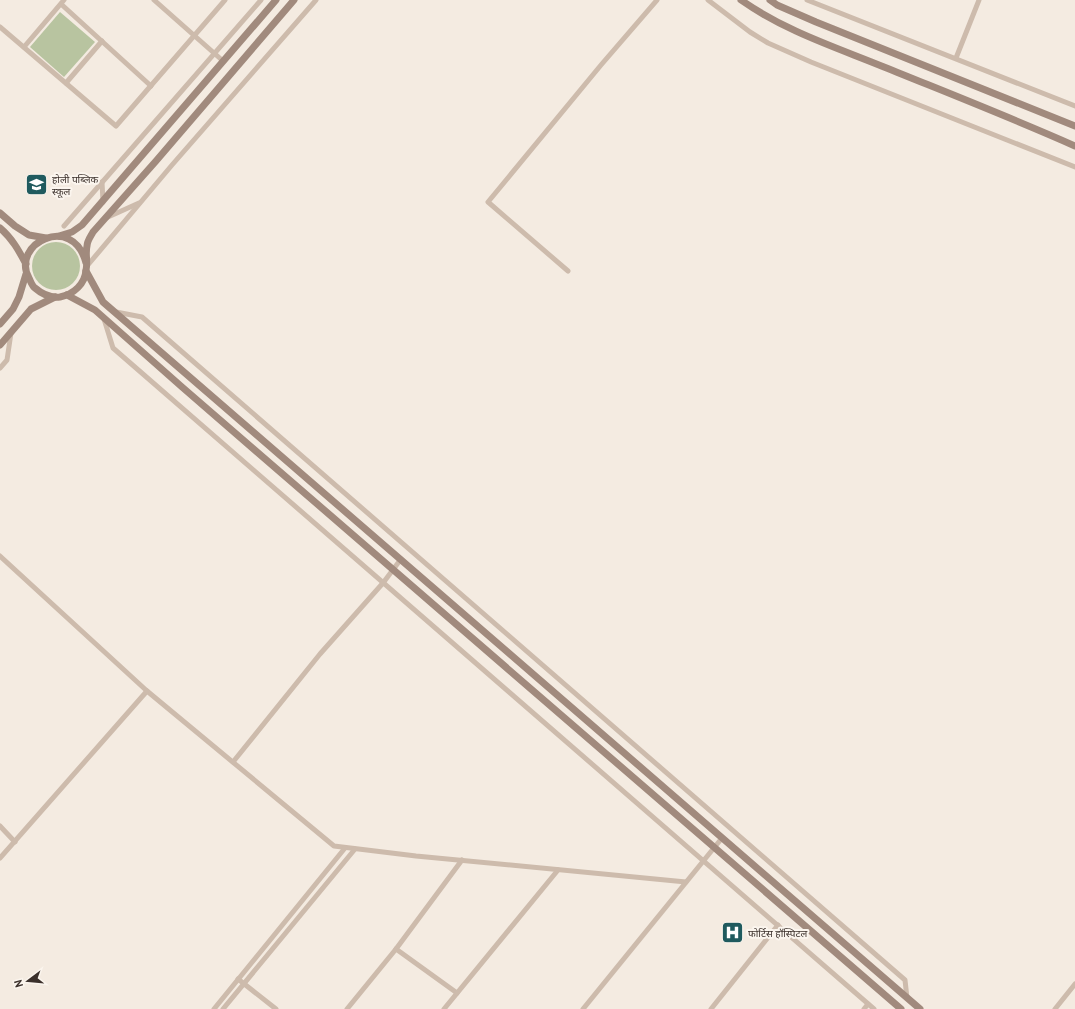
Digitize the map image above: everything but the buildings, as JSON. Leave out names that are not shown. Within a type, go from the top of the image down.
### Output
[{"type":"street","points":[[154,0],[223,61]]},
{"type":"street","points":[[0,27],[116,126],[225,0]]},
{"type":"street","points":[[64,226],[261,0]]},
{"type":"street","points":[[0,213],[29,235],[46,238],[72,232],[82,226],[276,0]]},
{"type":"street","points":[[26,274],[34,288],[46,296],[67,296],[77,290],[85,278],[86,245],[93,232],[294,0]]},
{"type":"street","points":[[86,267],[316,0]]},
{"type":"street","points":[[568,271],[488,202],[606,59],[657,0]]},
{"type":"street","points":[[708,0],[750,32],[768,43],[825,68],[1075,167]]},
{"type":"street","points":[[741,0],[767,17],[801,34],[1011,118],[1075,146]]},
{"type":"street","points":[[770,0],[816,22],[1075,126]]},
{"type":"street","points":[[807,0],[1075,106]]},
{"type":"street","points":[[956,58],[979,0]]},
{"type":"street","points":[[24,47],[62,2],[151,86]]},
{"type":"street","points":[[66,83],[102,41]]},
{"type":"street","points":[[102,182],[103,202]]},
{"type":"street","points":[[104,218],[140,203]]},
{"type":"street","points":[[0,228],[8,235],[26,264]]},
{"type":"street","points":[[59,236],[70,239],[80,247],[84,254],[86,267],[103,302],[920,1009]]},
{"type":"street","points":[[0,323],[13,309],[19,297],[26,274],[28,255],[33,246],[46,238]]},
{"type":"street","points":[[67,296],[95,310],[901,1009]]},
{"type":"street","points":[[0,344],[31,309],[55,297]]},
{"type":"street","points":[[115,312],[142,317],[904,980],[907,998]]},
{"type":"street","points":[[104,318],[113,348],[874,1009]]},
{"type":"street","points":[[0,368],[6,360],[11,332]]},
{"type":"street","points":[[0,556],[147,691],[334,846],[686,882]]},
{"type":"street","points":[[233,762],[320,654],[383,583],[401,560]]},
{"type":"street","points":[[0,858],[147,691]]},
{"type":"street","points":[[0,826],[15,842]]},
{"type":"street","points":[[583,1009],[722,838]]},
{"type":"street","points":[[214,1009],[345,848]]},
{"type":"street","points":[[223,1009],[355,849]]},
{"type":"street","points":[[347,1009],[396,949],[462,860]]},
{"type":"street","points":[[444,1009],[558,870]]},
{"type":"street","points":[[711,1009],[778,925]]},
{"type":"street","points":[[396,949],[457,993]]},
{"type":"street","points":[[238,979],[276,1009]]},
{"type":"street","points":[[1055,1009],[1075,984]]},
{"type":"street","points":[[864,1009],[868,1004]]},
{"type":"green space","points":[[60,12],[95,42],[64,77],[30,47]]},
{"type":"green space","points":[[51,242],[61,242],[70,246],[76,252],[79,257],[79,275],[70,286],[61,290],[51,290],[42,286],[36,280],[32,271],[32,261],[36,252],[42,246]]},
{"type":"place","name":"होली पब्लिक स्कूल","points":[[36,185]]},
{"type":"place","name":"फोर्टिस हॉस्पिटल","points":[[732,933]]}]
